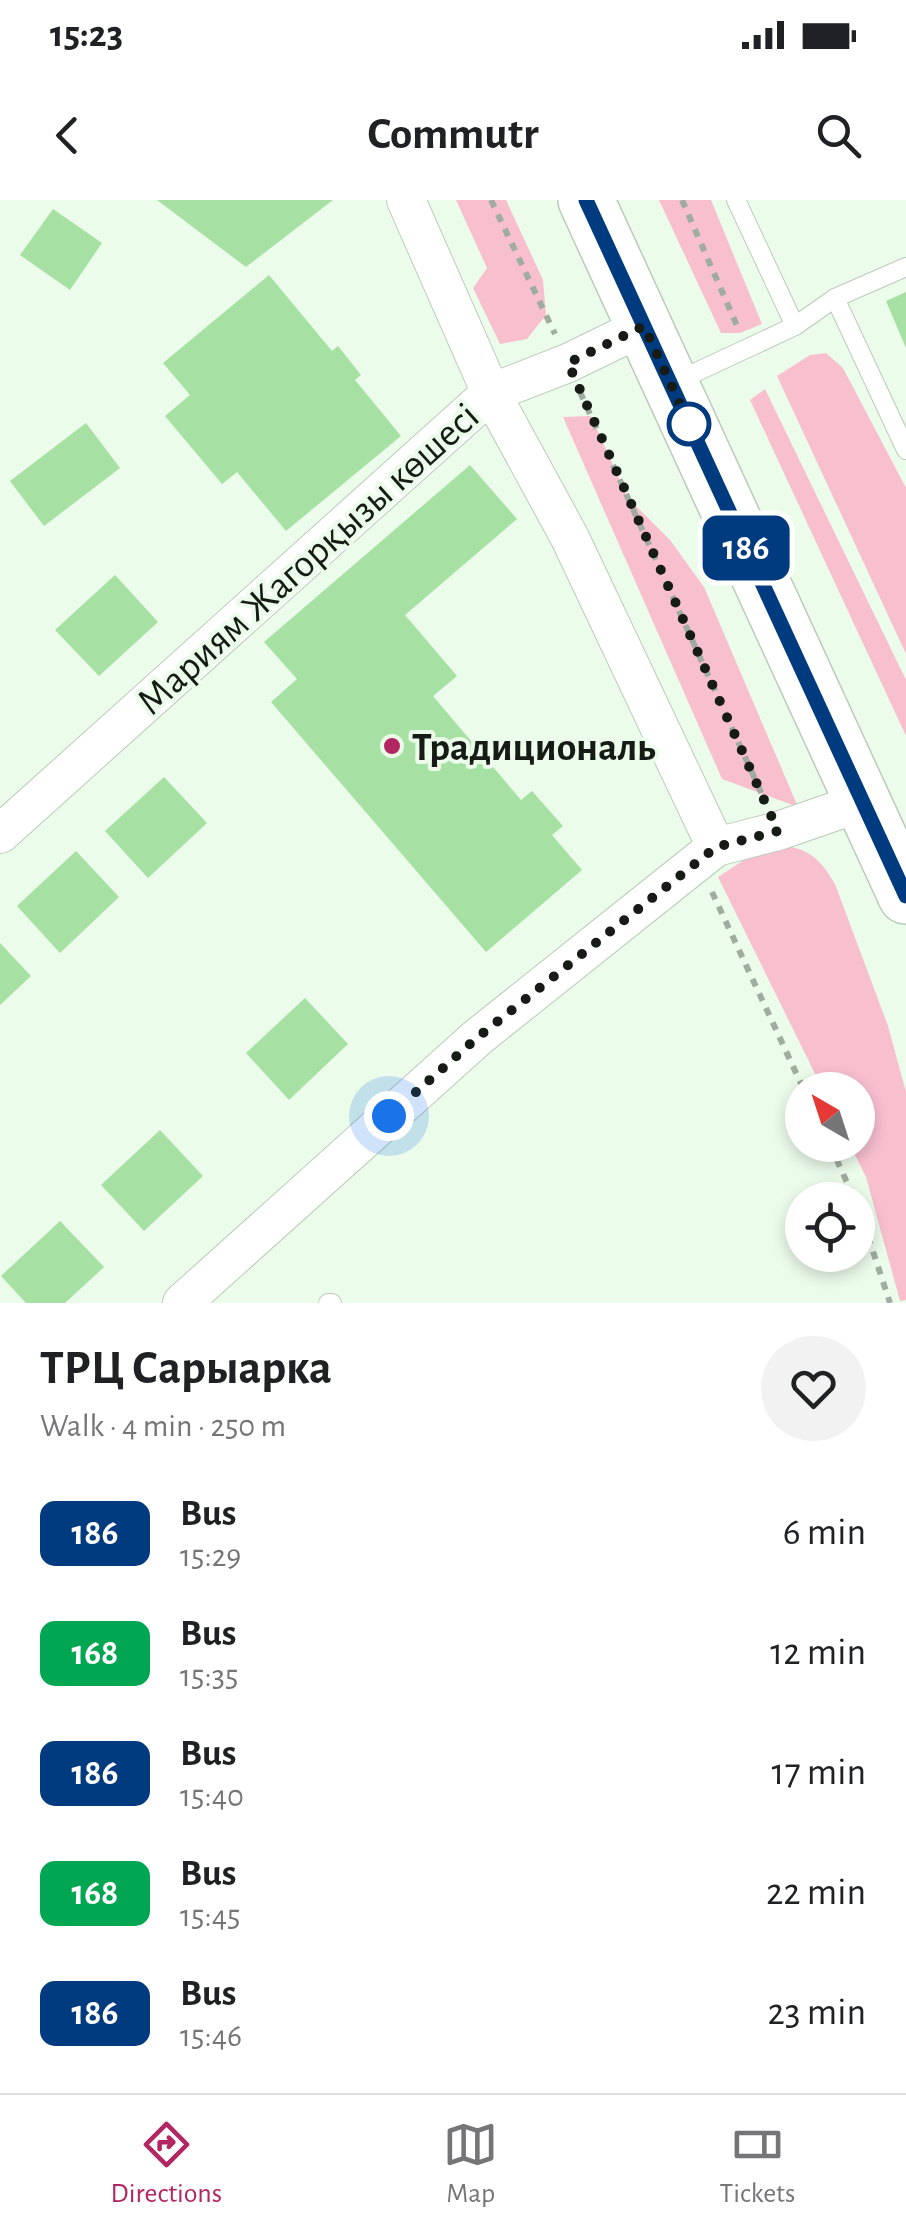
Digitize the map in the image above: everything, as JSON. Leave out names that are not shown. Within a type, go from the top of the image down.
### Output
[{"type":"main road","points":[[586,200],[884,828],[906,896]]},
{"type":"street","points":[[406,200],[490,393],[570,538],[707,854]]},
{"type":"street","name":"Мариям Жагорқызы көшесі","points":[[0,834],[490,393],[568,363],[644,326]]},
{"type":"street","points":[[182,1303],[478,1037],[707,854],[778,831],[884,828]]},
{"type":"lane","points":[[736,200],[795,326]]},
{"type":"lane","points":[[670,384],[795,326],[835,298],[906,267]]},
{"type":"lane","points":[[835,298],[906,450]]},
{"type":"path","points":[[491,200],[778,831]]},
{"type":"path","points":[[682,200],[740,334]]},
{"type":"path","points":[[707,854],[797,1072]]},
{"type":"path","points":[[875,1259],[890,1303]]},
{"type":"shaded area","points":[[456,200],[506,200],[543,280],[546,315],[527,339],[500,344],[473,288],[487,268]]},
{"type":"shaded area","points":[[659,200],[711,200],[762,324],[740,333],[721,333]]},
{"type":"shaded area","points":[[826,353],[843,368],[906,488],[906,654],[777,376],[810,355]]},
{"type":"shaded area","points":[[765,389],[906,680],[906,736],[750,400]]},
{"type":"shaded area","points":[[591,416],[628,498],[670,540],[704,587],[798,807],[722,779],[563,417]]},
{"type":"shaded area","points":[[768,844],[808,853],[835,884],[888,1026],[906,1092],[906,1300],[900,1301],[875,1210],[875,1182],[867,1182],[858,1162],[875,1162],[875,1072],[814,1072],[718,877]]},
{"type":"building","points":[[157,200],[333,200],[246,267]]},
{"type":"building","points":[[53,209],[102,243],[70,290],[20,255]]},
{"type":"building","points":[[269,275],[332,351],[338,346],[361,375],[355,380],[401,436],[286,531],[237,472],[222,484],[165,416],[190,395],[163,363]]},
{"type":"building","points":[[906,292],[906,348],[886,301]]},
{"type":"building","points":[[86,423],[120,468],[44,526],[10,481]]},
{"type":"building","name":"Традициональ","points":[[470,465],[517,519],[405,615],[457,676],[433,696],[521,800],[532,791],[563,826],[552,835],[582,870],[486,952],[271,702],[297,679],[264,642]]},
{"type":"building","points":[[115,575],[158,622],[99,676],[55,630]]},
{"type":"building","points":[[164,777],[207,823],[148,878],[105,831]]},
{"type":"building","points":[[76,851],[119,897],[60,953],[17,906]]},
{"type":"building","points":[[0,943],[31,976],[0,1005]]},
{"type":"building","points":[[305,998],[348,1044],[289,1100],[246,1053]]},
{"type":"building","points":[[160,1130],[203,1176],[144,1231],[101,1185]]},
{"type":"building","points":[[60,1221],[104,1267],[65,1303],[26,1303],[1,1276]]},
{"type":"bus line","name":"186","points":[[586,200],[906,896]]},
{"type":"place","name":"Традициональ","points":[[392,746]]},
{"type":"route","points":[[389,1116],[478,1037],[716,847],[778,831],[568,363],[644,326],[689,424]]}]
